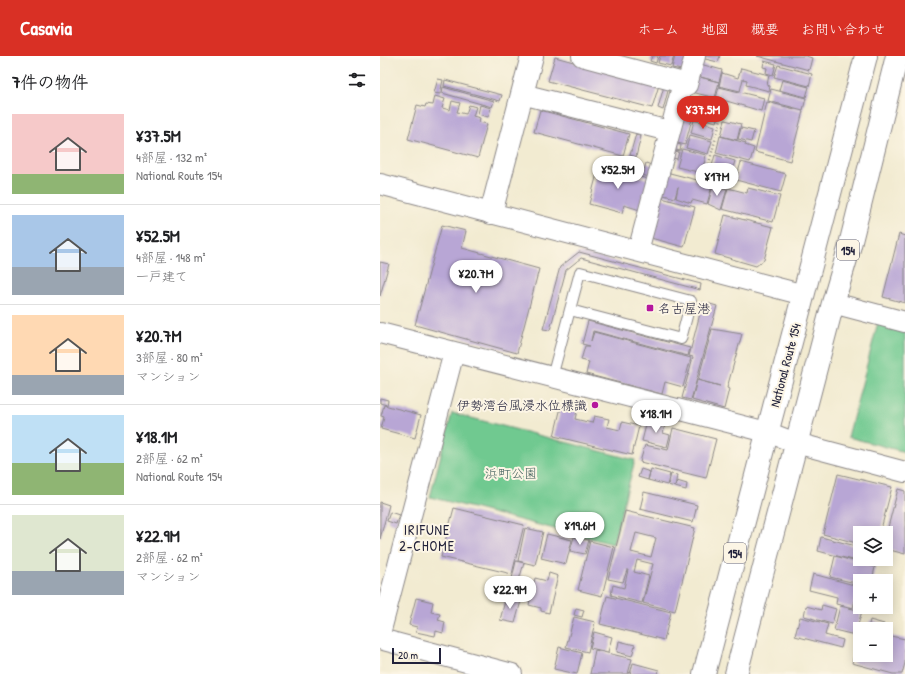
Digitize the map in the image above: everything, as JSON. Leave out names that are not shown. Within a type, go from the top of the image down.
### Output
[{"type":"main road","points":[[491,213],[532,56]]},
{"type":"main road","name":"National Route 154","points":[[704,674],[866,56]]},
{"type":"main road","name":"154","points":[[736,674],[833,303],[849,249],[898,56]]},
{"type":"street","points":[[582,56],[681,87],[687,85],[695,56]]},
{"type":"street","points":[[638,251],[681,87]]},
{"type":"street","points":[[522,94],[669,131]]},
{"type":"street","points":[[380,184],[804,294]]},
{"type":"street","points":[[833,303],[905,322]]},
{"type":"street","points":[[380,333],[767,432],[796,443],[905,472]]},
{"type":"street","points":[[380,634],[454,352]]},
{"type":"street","points":[[380,639],[512,674]]},
{"type":"lane","points":[[552,377],[580,272],[691,301],[681,339],[570,310]]},
{"type":"path","points":[[681,87],[725,104],[705,178]]},
{"type":"green space","points":[[878,322],[905,329],[905,452],[848,437]]},
{"type":"green space","name":"浜町公園","points":[[452,413],[635,460],[613,544],[430,497]]},
{"type":"building","points":[[652,56],[658,56],[656,63],[650,61]]},
{"type":"building","points":[[660,56],[674,56],[671,66],[658,63]]},
{"type":"building","points":[[675,56],[690,56],[686,71],[672,68]]},
{"type":"building","points":[[702,56],[720,56],[718,62],[701,58]]},
{"type":"building","points":[[757,56],[806,56],[812,58],[809,70]]},
{"type":"building","points":[[555,57],[659,85],[652,108],[548,81]]},
{"type":"building","points":[[764,61],[776,64],[773,75],[766,73],[767,68],[763,67]]},
{"type":"building","points":[[700,64],[722,70],[719,82],[697,76]]},
{"type":"building","points":[[778,65],[812,74],[809,86],[774,77]]},
{"type":"building","points":[[741,68],[769,75],[767,85],[770,86],[769,91],[746,85],[747,80],[743,79],[740,91],[719,86],[722,73],[738,78]]},
{"type":"building","points":[[696,76],[719,82],[715,98],[692,92]]},
{"type":"building","points":[[438,79],[443,80],[440,94],[434,93]]},
{"type":"building","points":[[445,80],[502,95],[500,101],[444,86]]},
{"type":"building","points":[[782,80],[809,87],[806,97],[779,90]]},
{"type":"building","points":[[664,86],[669,87],[663,110],[658,108]]},
{"type":"building","points":[[443,87],[494,101],[492,107],[442,93]]},
{"type":"building","points":[[719,87],[764,98],[761,111],[716,98]]},
{"type":"building","points":[[771,89],[806,98],[803,110],[768,101]]},
{"type":"building","points":[[435,96],[445,99],[442,108],[450,110],[452,101],[460,103],[457,112],[466,114],[469,105],[476,107],[473,116],[480,118],[479,122],[487,124],[478,158],[408,139],[417,105],[425,107],[426,104],[433,105]]},
{"type":"building","points":[[685,96],[702,101],[697,120],[680,115]]},
{"type":"building","points":[[702,102],[721,107],[716,122],[698,117]]},
{"type":"building","points":[[767,102],[803,111],[790,161],[755,152]]},
{"type":"building","points":[[480,105],[491,108],[488,117],[478,114]]},
{"type":"building","points":[[540,110],[629,134],[623,156],[534,132]]},
{"type":"building","points":[[681,116],[692,119],[685,145],[674,142]]},
{"type":"building","points":[[694,120],[715,126],[712,139],[691,133]]},
{"type":"building","points":[[725,120],[741,124],[737,140],[721,136]]},
{"type":"building","points":[[741,128],[754,131],[751,142],[738,139]]},
{"type":"building","points":[[636,134],[641,136],[636,157],[630,155]]},
{"type":"building","points":[[690,135],[712,141],[708,154],[686,148]]},
{"type":"building","points":[[720,136],[746,143],[745,145],[754,148],[750,162],[716,153]]},
{"type":"building","points":[[674,143],[681,145],[680,151],[672,149]]},
{"type":"building","points":[[682,149],[706,155],[702,173],[677,167]]},
{"type":"building","points":[[671,150],[679,152],[677,159],[669,157]]},
{"type":"building","points":[[715,155],[735,161],[729,181],[713,177],[714,174],[710,173]]},
{"type":"building","points":[[741,162],[786,174],[781,192],[736,180]]},
{"type":"building","points":[[646,163],[654,166],[651,178],[643,175]]},
{"type":"building","points":[[599,166],[648,179],[640,210],[624,205],[622,213],[589,204]]},
{"type":"building","points":[[666,172],[697,180],[697,182],[712,186],[707,204],[692,200],[691,203],[676,198],[678,187],[675,198],[660,194]]},
{"type":"building","points":[[713,185],[727,189],[721,210],[708,204]]},
{"type":"building","points":[[728,188],[747,193],[748,188],[780,196],[773,222],[722,209]]},
{"type":"building","points":[[658,197],[695,207],[684,247],[647,237]]},
{"type":"building","points":[[725,215],[773,227],[764,260],[756,266],[715,254]]},
{"type":"building","points":[[442,225],[466,231],[462,248],[539,269],[517,353],[415,325]]},
{"type":"building","points":[[899,234],[905,236],[905,303],[883,297]]},
{"type":"building","points":[[579,252],[701,284],[700,290],[581,258],[566,270],[550,330],[543,329],[560,267]]},
{"type":"building","points":[[380,262],[389,264],[380,296]]},
{"type":"building","points":[[703,302],[717,306],[691,400],[682,398],[693,357],[689,356]]},
{"type":"building","points":[[588,321],[690,348],[688,356],[593,331],[591,341],[594,332],[691,358],[683,387],[665,382],[662,394],[586,374],[589,362],[581,360],[585,346],[590,346],[582,344]]},
{"type":"building","points":[[712,329],[742,334],[727,388],[729,389],[724,409],[692,400],[697,380],[720,386],[698,380]]},
{"type":"building","points":[[380,398],[388,400],[387,405],[380,403]]},
{"type":"building","points":[[384,405],[421,415],[415,438],[381,429],[384,417],[381,416]]},
{"type":"building","points":[[561,407],[577,411],[575,419],[592,423],[594,416],[609,419],[607,427],[620,430],[622,422],[639,426],[632,455],[554,436]]},
{"type":"building","points":[[647,421],[665,425],[663,433],[670,435],[667,447],[642,441]]},
{"type":"building","points":[[673,428],[716,439],[706,478],[640,462],[645,445],[668,450]]},
{"type":"building","points":[[641,469],[650,472],[648,480],[638,477]]},
{"type":"building","points":[[651,469],[670,474],[667,485],[648,480]]},
{"type":"building","points":[[671,474],[677,475],[675,487],[668,485]]},
{"type":"building","points":[[838,474],[892,487],[882,526],[853,526],[853,542],[823,534]]},
{"type":"building","points":[[677,481],[687,484],[686,490],[675,487]]},
{"type":"building","points":[[898,489],[905,491],[905,554],[893,551],[893,526],[888,526]]},
{"type":"building","points":[[644,492],[697,505],[693,522],[640,509]]},
{"type":"building","points":[[380,502],[389,505],[380,539]]},
{"type":"building","points":[[454,508],[524,525],[512,574],[441,557]]},
{"type":"building","points":[[625,511],[695,528],[675,611],[643,603],[653,564],[637,560],[634,572],[649,576],[642,603],[611,595],[613,585],[624,588],[628,570],[623,582],[608,579]],"holes":[[[636,533],[656,538],[651,557],[631,552]]]},
{"type":"building","points":[[390,512],[399,515],[396,524],[387,521]]},
{"type":"building","points":[[525,528],[543,532],[535,565],[518,561]]},
{"type":"building","points":[[547,534],[572,540],[566,564],[541,558]]},
{"type":"building","points":[[574,537],[589,540],[585,554],[570,551]]},
{"type":"building","points":[[821,537],[853,545],[853,560],[818,551]]},
{"type":"building","points":[[590,541],[614,547],[602,596],[578,590]]},
{"type":"building","points":[[835,556],[853,561],[853,566],[875,567],[874,574],[853,574],[853,582],[830,577]]},
{"type":"building","points":[[516,561],[524,563],[517,587],[513,586],[514,584],[511,583]]},
{"type":"building","points":[[549,573],[558,576],[549,613],[541,611],[541,608],[529,605],[535,578],[547,581]]},
{"type":"building","points":[[813,574],[853,585],[853,608],[836,604],[837,597],[809,590]]},
{"type":"building","points":[[523,580],[529,582],[527,589],[521,588]]},
{"type":"building","points":[[509,586],[512,587],[512,589],[530,594],[528,601],[507,595]]},
{"type":"building","points":[[607,596],[671,612],[664,640],[600,624]]},
{"type":"building","points":[[506,597],[521,601],[515,623],[500,620]]},
{"type":"building","points":[[416,598],[433,602],[431,612],[440,614],[438,620],[445,622],[443,633],[436,631],[435,636],[416,632],[417,627],[409,625]]},
{"type":"building","points":[[822,605],[836,609],[832,624],[804,616],[806,606],[821,610]]},
{"type":"building","points":[[840,606],[853,609],[853,614],[861,614],[859,622],[853,622],[853,635],[834,630]]},
{"type":"building","points":[[576,608],[584,610],[582,617],[574,615]]},
{"type":"building","points":[[574,617],[595,622],[588,652],[566,647]]},
{"type":"building","points":[[800,617],[828,624],[825,635],[843,640],[841,648],[795,636]]},
{"type":"building","points":[[594,632],[612,637],[608,652],[590,648]]},
{"type":"building","points":[[893,636],[905,639],[905,663],[902,674],[893,674],[852,663],[853,659],[853,662],[893,662]]},
{"type":"building","points":[[619,641],[635,645],[632,656],[617,652]]},
{"type":"building","points":[[559,647],[582,653],[577,674],[554,669]]},
{"type":"building","points":[[595,650],[632,659],[628,674],[590,674]]},
{"type":"building","points":[[633,663],[659,670],[658,674],[630,674]]},
{"type":"place","name":"名古屋港","points":[[650,308]]},
{"type":"place","name":"伊勢湾台風浸水位標識","points":[[595,405]]},
{"type":"district","name":"IRIFUNE 2-CHOME","points":[[427,538]]}]
